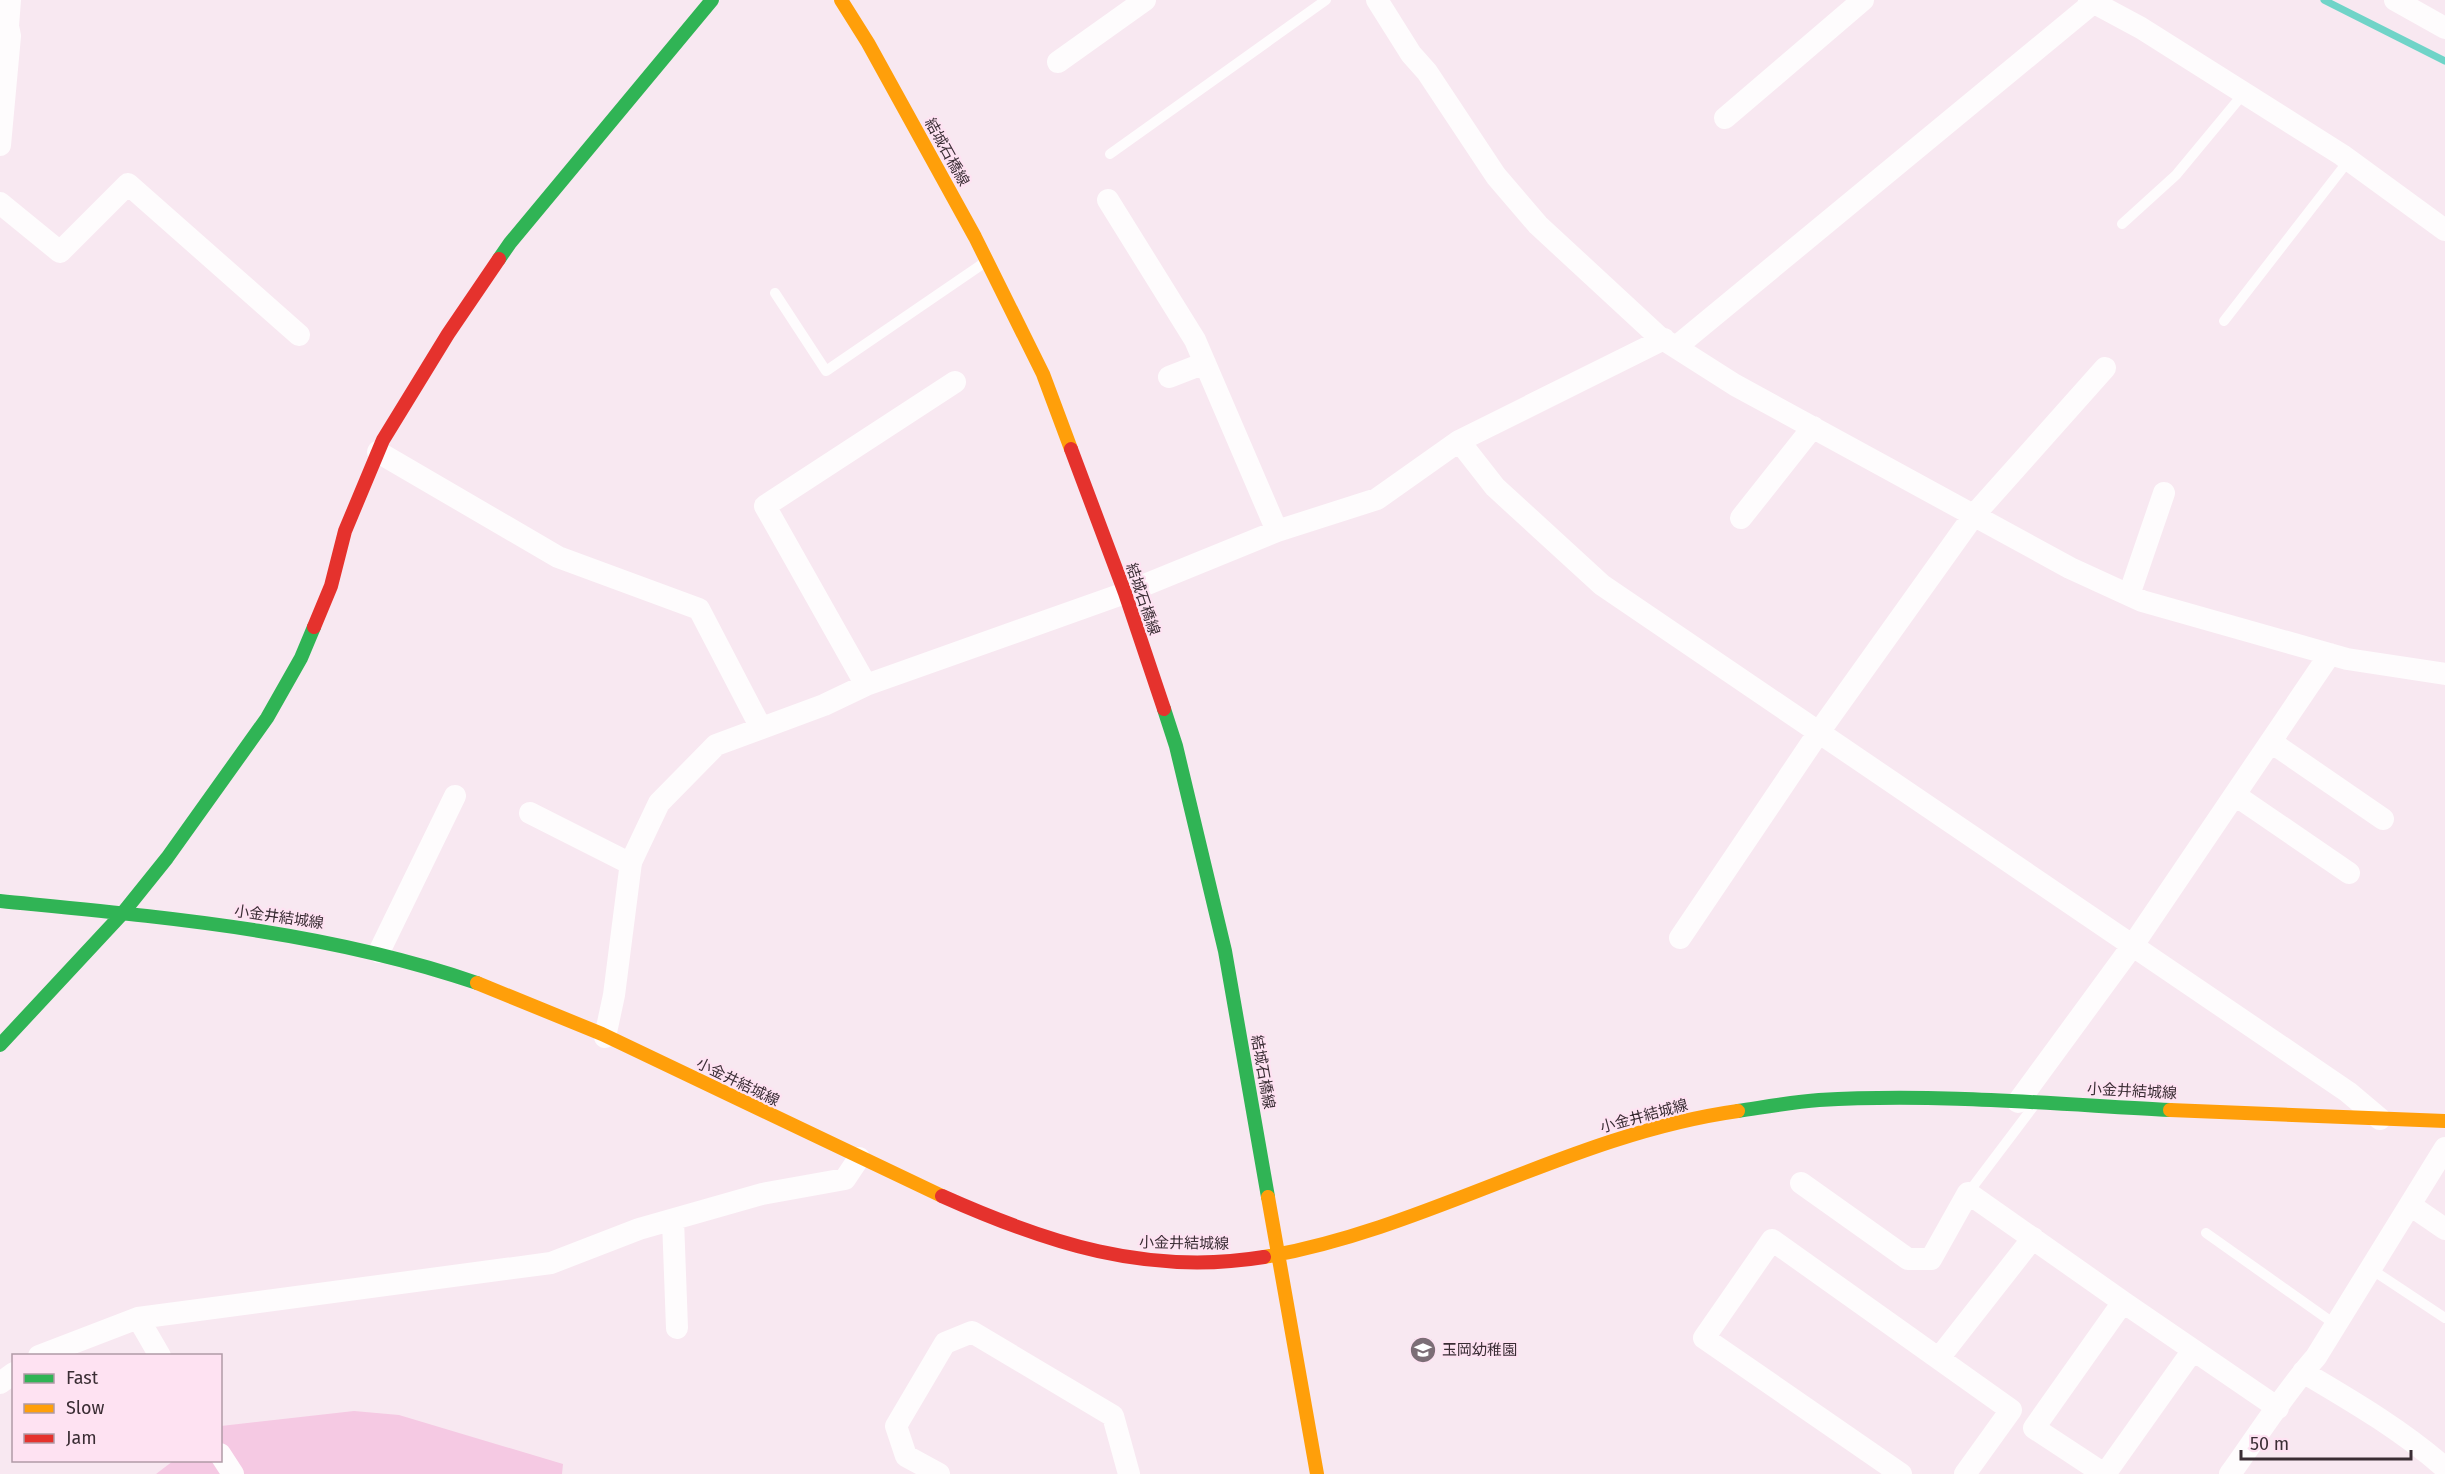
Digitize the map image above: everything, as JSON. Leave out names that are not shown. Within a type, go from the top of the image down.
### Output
[{"type":"main road","points":[[0,1045],[122,914],[167,858],[267,718],[301,658],[331,586],[345,531],[383,440],[448,334],[510,243],[711,0]]},
{"type":"main road","name":"結城石橋線","points":[[842,0],[868,43],[987,261],[1043,374],[1125,593],[1176,746],[1200,837],[1225,951],[1317,1474]]},
{"type":"main road","name":"小金井結城線","points":[[0,901],[314,938],[380,952],[437,969],[502,992],[605,1037],[859,1158],[1009,1226],[1080,1249],[1130,1259],[1168,1263],[1214,1263],[1279,1256],[1418,1215],[1553,1161],[1673,1123],[1807,1101],[1916,1098],[2445,1121]]},
{"type":"street","points":[[0,145],[10,36],[8,26],[10,0]]},
{"type":"street","points":[[1058,62],[1145,0]]},
{"type":"street","points":[[1377,0],[1411,54],[1427,72],[1496,176],[1538,225],[1670,344],[1735,386],[2070,567],[2142,601],[2347,659],[2445,674]]},
{"type":"street","points":[[1725,118],[1863,0]]},
{"type":"street","points":[[2395,0],[2445,28]]},
{"type":"street","points":[[605,1037],[614,995],[631,864],[659,803],[716,745],[824,705],[866,685],[1125,593],[1277,531],[1377,499],[1460,441],[1670,344],[2092,1],[2141,28],[2349,160],[2445,230]]},
{"type":"street","points":[[0,203],[60,252],[128,184],[299,335]]},
{"type":"street","points":[[1108,200],[1195,340],[1277,531]]},
{"type":"street","points":[[1169,377],[1205,363]]},
{"type":"street","points":[[1680,938],[1819,732],[1974,516],[2105,368]]},
{"type":"street","points":[[866,685],[765,506],[955,382]]},
{"type":"street","points":[[1741,518],[1813,427]]},
{"type":"street","points":[[1460,441],[1495,487],[1602,585],[2348,1092],[2379,1119]]},
{"type":"street","points":[[378,452],[558,557],[699,609],[761,728]]},
{"type":"street","points":[[2128,595],[2164,492]]},
{"type":"street","points":[[2027,1103],[2330,654]]},
{"type":"street","points":[[2271,742],[2383,819]]},
{"type":"street","points":[[2235,795],[2349,873]]},
{"type":"street","points":[[380,952],[455,796]]},
{"type":"street","points":[[530,813],[631,864]]},
{"type":"street","points":[[2230,1474],[2294,1382],[2316,1357],[2445,1148]]},
{"type":"street","points":[[44,1354],[138,1318],[551,1263],[639,1229],[762,1194],[845,1179],[859,1158]]},
{"type":"street","points":[[1801,1183],[1908,1259],[1931,1259],[1968,1193],[2278,1408]]},
{"type":"street","points":[[2410,1205],[2445,1229]]},
{"type":"street","points":[[673,1220],[677,1328]]},
{"type":"street","points":[[1938,1358],[2033,1238]]},
{"type":"street","points":[[1901,1474],[1704,1338],[1773,1240],[2011,1410],[1965,1474]]},
{"type":"street","points":[[2124,1302],[2034,1428],[2104,1474],[2193,1350]]},
{"type":"street","points":[[138,1318],[159,1354]]},
{"type":"street","points":[[939,1474],[906,1456],[896,1426],[945,1343],[972,1332],[1113,1416],[1129,1474]]},
{"type":"street","points":[[2303,1372],[2360,1405],[2428,1452],[2445,1468]]},
{"type":"street","points":[[0,1383],[12,1374]]},
{"type":"street","points":[[222,1457],[233,1474]]},
{"type":"lane","points":[[1110,154],[1326,0]]},
{"type":"lane","points":[[2122,224],[2176,175],[2244,93]]},
{"type":"lane","points":[[2224,321],[2349,160]]},
{"type":"lane","points":[[775,293],[826,371],[987,261]]},
{"type":"lane","points":[[1968,1193],[2027,1103]]},
{"type":"lane","points":[[2206,1233],[2336,1325]]},
{"type":"lane","points":[[2371,1269],[2445,1318]]},
{"type":"shaded area","points":[[354,1411],[399,1415],[563,1464],[562,1474],[156,1474],[172,1462],[222,1462],[222,1426]]},
{"type":"waterway","points":[[2324,0],[2445,61]]},
{"type":"traffic: fast","points":[[499,259],[712,0]]},
{"type":"traffic: fast","points":[[0,1045],[122,914],[167,858],[267,718],[301,658],[314,627]]},
{"type":"traffic: fast","points":[[1164,709],[1176,746],[1225,951],[1268,1197]]},
{"type":"traffic: fast","points":[[0,901],[181,920],[301,938],[419,965],[477,983]]},
{"type":"traffic: fast","points":[[1738,1111],[1789,1103],[1863,1098],[1995,1100],[2170,1110]]},
{"type":"traffic: slow","points":[[841,0],[868,43],[975,237],[1043,374],[1071,449]]},
{"type":"traffic: slow","points":[[477,983],[602,1034],[942,1196]]},
{"type":"traffic: slow","points":[[2170,1110],[2445,1121]]},
{"type":"traffic: slow","points":[[1264,1257],[1325,1244],[1384,1226],[1617,1140],[1677,1123],[1738,1111]]},
{"type":"traffic: slow","points":[[1268,1197],[1317,1474]]},
{"type":"traffic: jam","points":[[314,627],[331,586],[345,531],[383,440],[448,334],[499,259]]},
{"type":"traffic: jam","points":[[1071,449],[1125,593],[1164,709]]},
{"type":"traffic: jam","points":[[942,1196],[1020,1228],[1098,1251],[1179,1262],[1221,1262],[1264,1257]]},
{"type":"place","name":"玉岡幼稚園","points":[[1423,1350]]}]
